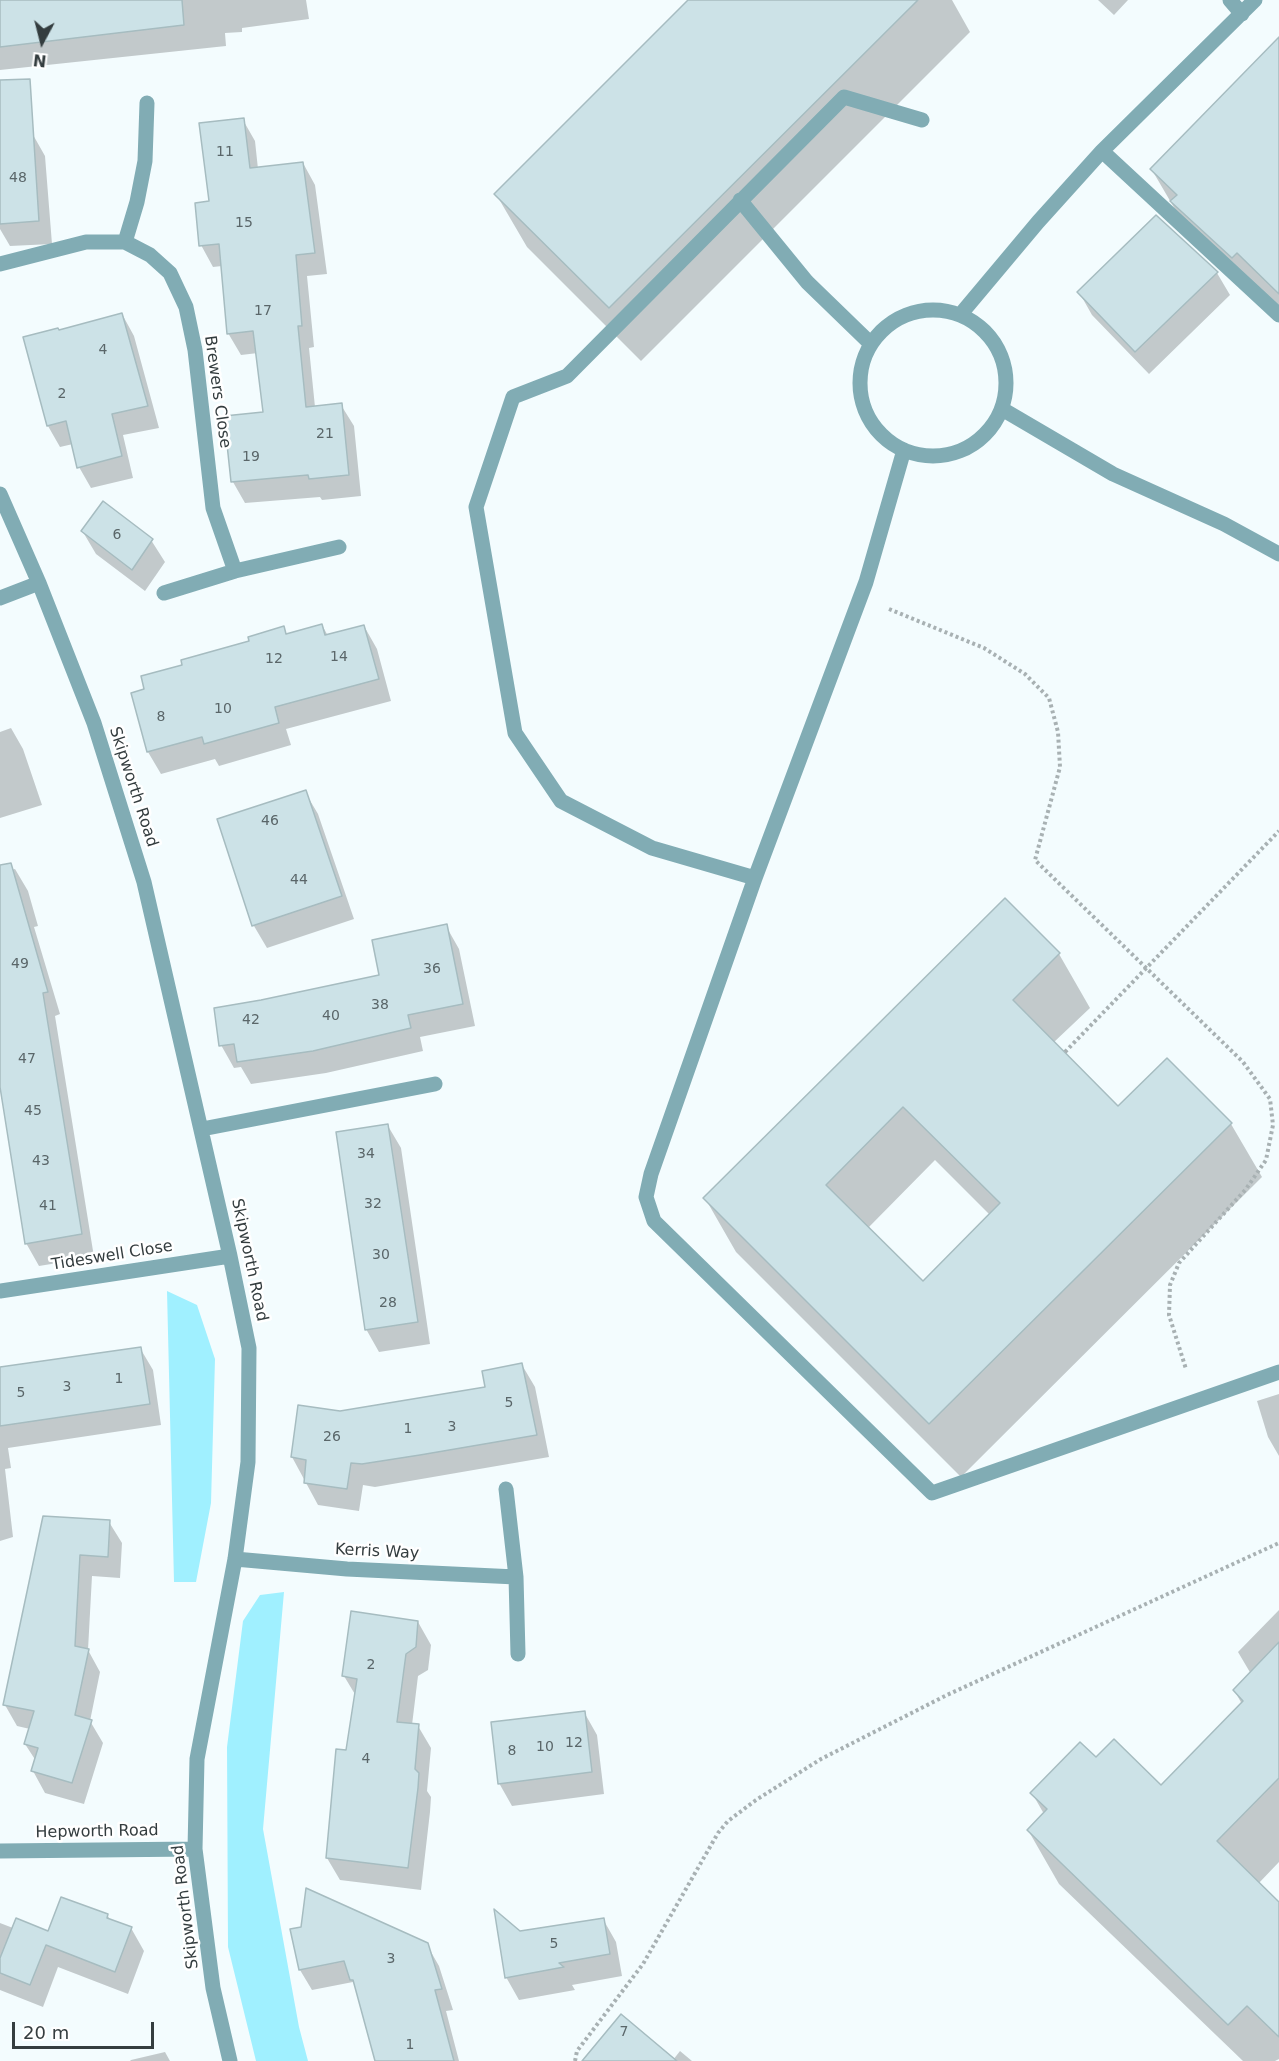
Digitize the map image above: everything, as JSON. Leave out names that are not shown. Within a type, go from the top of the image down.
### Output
[{"type":"street","points":[[1230,0],[1242,14]]},
{"type":"street","points":[[960,315],[1102,150],[1255,0]]},
{"type":"street","points":[[755,878],[652,848],[561,801],[515,733],[476,507],[513,397],[567,376],[844,97],[922,120]]},
{"type":"street","points":[[125,242],[145,161],[147,103]]},
{"type":"street","points":[[1102,150],[1279,315]]},
{"type":"street","points":[[740,200],[807,282],[871,344]]},
{"type":"street","name":"Brewers Close","points":[[0,264],[86,242],[125,242],[150,255],[170,273],[186,307],[195,350],[213,508],[234,571]]},
{"type":"street","points":[[942,311],[960,315],[978,325],[999,351],[1006,380],[1002,409],[988,432],[969,446],[954,453],[921,455],[904,450],[889,441],[877,429],[863,404],[861,378],[864,361],[871,344],[882,331],[901,318],[920,312],[942,311]]},
{"type":"street","points":[[1002,409],[1113,474],[1224,524],[1279,554]]},
{"type":"street","points":[[904,450],[860,597],[755,878],[651,1174],[646,1197],[654,1221],[933,1493],[1279,1372]]},
{"type":"street","name":"Skipworth Road","points":[[0,494],[39,583],[94,723],[144,882],[202,1129],[249,1348],[248,1462],[235,1559],[197,1759],[195,1849],[213,1988],[230,2061]]},
{"type":"street","points":[[164,593],[234,571],[339,547]]},
{"type":"street","points":[[0,598],[39,583]]},
{"type":"street","points":[[202,1129],[435,1084]]},
{"type":"street","name":"Tideswell Close","points":[[0,1291],[230,1256]]},
{"type":"street","points":[[507,1489],[516,1577],[518,1654]]},
{"type":"street","name":"Kerris Way","points":[[235,1559],[346,1569],[516,1577]]},
{"type":"street","name":"Hepworth Road","points":[[0,1851],[195,1849]]},
{"type":"path","points":[[860,597],[984,648],[1025,674],[1049,698],[1058,732],[1060,767],[1035,860],[1243,1062],[1270,1099],[1274,1125],[1266,1160],[1246,1190],[1179,1263],[1170,1285],[1169,1315],[1197,1401]]},
{"type":"path","points":[[1065,1053],[1279,831]]},
{"type":"path","points":[[575,2061],[577,2051],[644,1964],[718,1833],[728,1821],[747,1807],[821,1759],[947,1695],[1279,1543]]},
{"type":"shaded area","points":[[167,1291],[197,1305],[215,1359],[211,1503],[196,1582],[174,1582]]},
{"type":"shaded area","points":[[284,1592],[263,1829],[299,2027],[308,2061],[256,2061],[228,1947],[227,1747],[243,1621],[260,1595]]},
{"type":"building","points":[[0,0],[182,0],[184,25],[0,47]]},
{"type":"building","points":[[688,0],[918,0],[609,308],[494,194]]},
{"type":"building","points":[[1279,37],[1279,294],[1237,253],[1232,258],[1170,201],[1177,195],[1150,169]]},
{"type":"building","points":[[30,79],[39,221],[0,224],[0,80]]},
{"type":"building","points":[[244,118],[250,168],[303,162],[315,253],[296,255],[302,326],[298,326],[306,407],[342,403],[349,475],[309,479],[308,475],[231,482],[224,416],[263,412],[253,331],[227,334],[219,244],[199,246],[195,203],[209,201],[199,123]]},
{"type":"building","points":[[1156,215],[1218,272],[1135,352],[1077,292]]},
{"type":"building","points":[[122,313],[148,406],[112,414],[122,456],[77,468],[66,421],[47,426],[23,337]]},
{"type":"building","points":[[103,501],[153,539],[132,570],[81,531]]},
{"type":"building","points":[[322,624],[325,635],[364,625],[379,679],[275,707],[279,723],[204,744],[202,737],[147,752],[131,693],[144,689],[141,676],[182,665],[181,660],[249,641],[248,637],[284,626],[286,634]]},
{"type":"building","points":[[306,790],[342,896],[252,926],[217,819]]},
{"type":"building","points":[[11,863],[48,992],[43,993],[82,1234],[25,1244],[0,1087],[0,865]]},
{"type":"building","points":[[1005,898],[1060,953],[1013,1000],[1118,1106],[1167,1058],[1232,1123],[929,1424],[703,1198]],"holes":[[[903,1107],[1000,1203],[923,1281],[826,1185]]]},
{"type":"building","points":[[447,924],[463,1004],[408,1015],[411,1028],[313,1051],[237,1062],[234,1044],[219,1046],[214,1008],[379,975],[372,940]]},
{"type":"building","points":[[388,1124],[418,1322],[365,1330],[336,1132]]},
{"type":"building","points":[[141,1347],[150,1404],[0,1426],[0,1367]]},
{"type":"building","points":[[522,1363],[537,1435],[362,1464],[351,1463],[347,1489],[304,1483],[306,1460],[291,1457],[298,1405],[340,1411],[485,1387],[482,1371]]},
{"type":"building","points":[[43,1516],[110,1520],[108,1557],[80,1555],[75,1646],[89,1649],[75,1715],[92,1720],[72,1783],[31,1771],[38,1748],[24,1744],[34,1711],[3,1705]]},
{"type":"building","points":[[351,1611],[418,1621],[416,1647],[406,1654],[397,1722],[419,1724],[415,1769],[419,1773],[418,1788],[408,1868],[326,1858],[336,1749],[346,1750],[357,1679],[342,1676]]},
{"type":"building","points":[[1279,1642],[1279,1778],[1217,1841],[1279,1902],[1279,2037],[1247,2006],[1228,2025],[1027,1830],[1047,1809],[1030,1793],[1080,1742],[1096,1757],[1114,1739],[1161,1785],[1243,1701],[1233,1690]]},
{"type":"building","points":[[585,1711],[592,1772],[498,1784],[491,1722]]},
{"type":"building","points":[[306,1888],[428,1943],[442,1989],[435,1990],[454,2061],[375,2061],[353,1980],[350,1980],[344,1961],[299,1970],[290,1929],[301,1927]]},
{"type":"building","points":[[61,1897],[108,1914],[107,1918],[132,1927],[115,1972],[46,1945],[30,1985],[0,1973],[0,1958],[16,1918],[48,1931]]},
{"type":"building","points":[[494,1909],[520,1931],[604,1918],[610,1954],[559,1963],[564,1967],[505,1978]]},
{"type":"building","points":[[621,2014],[677,2061],[582,2061]]}]
